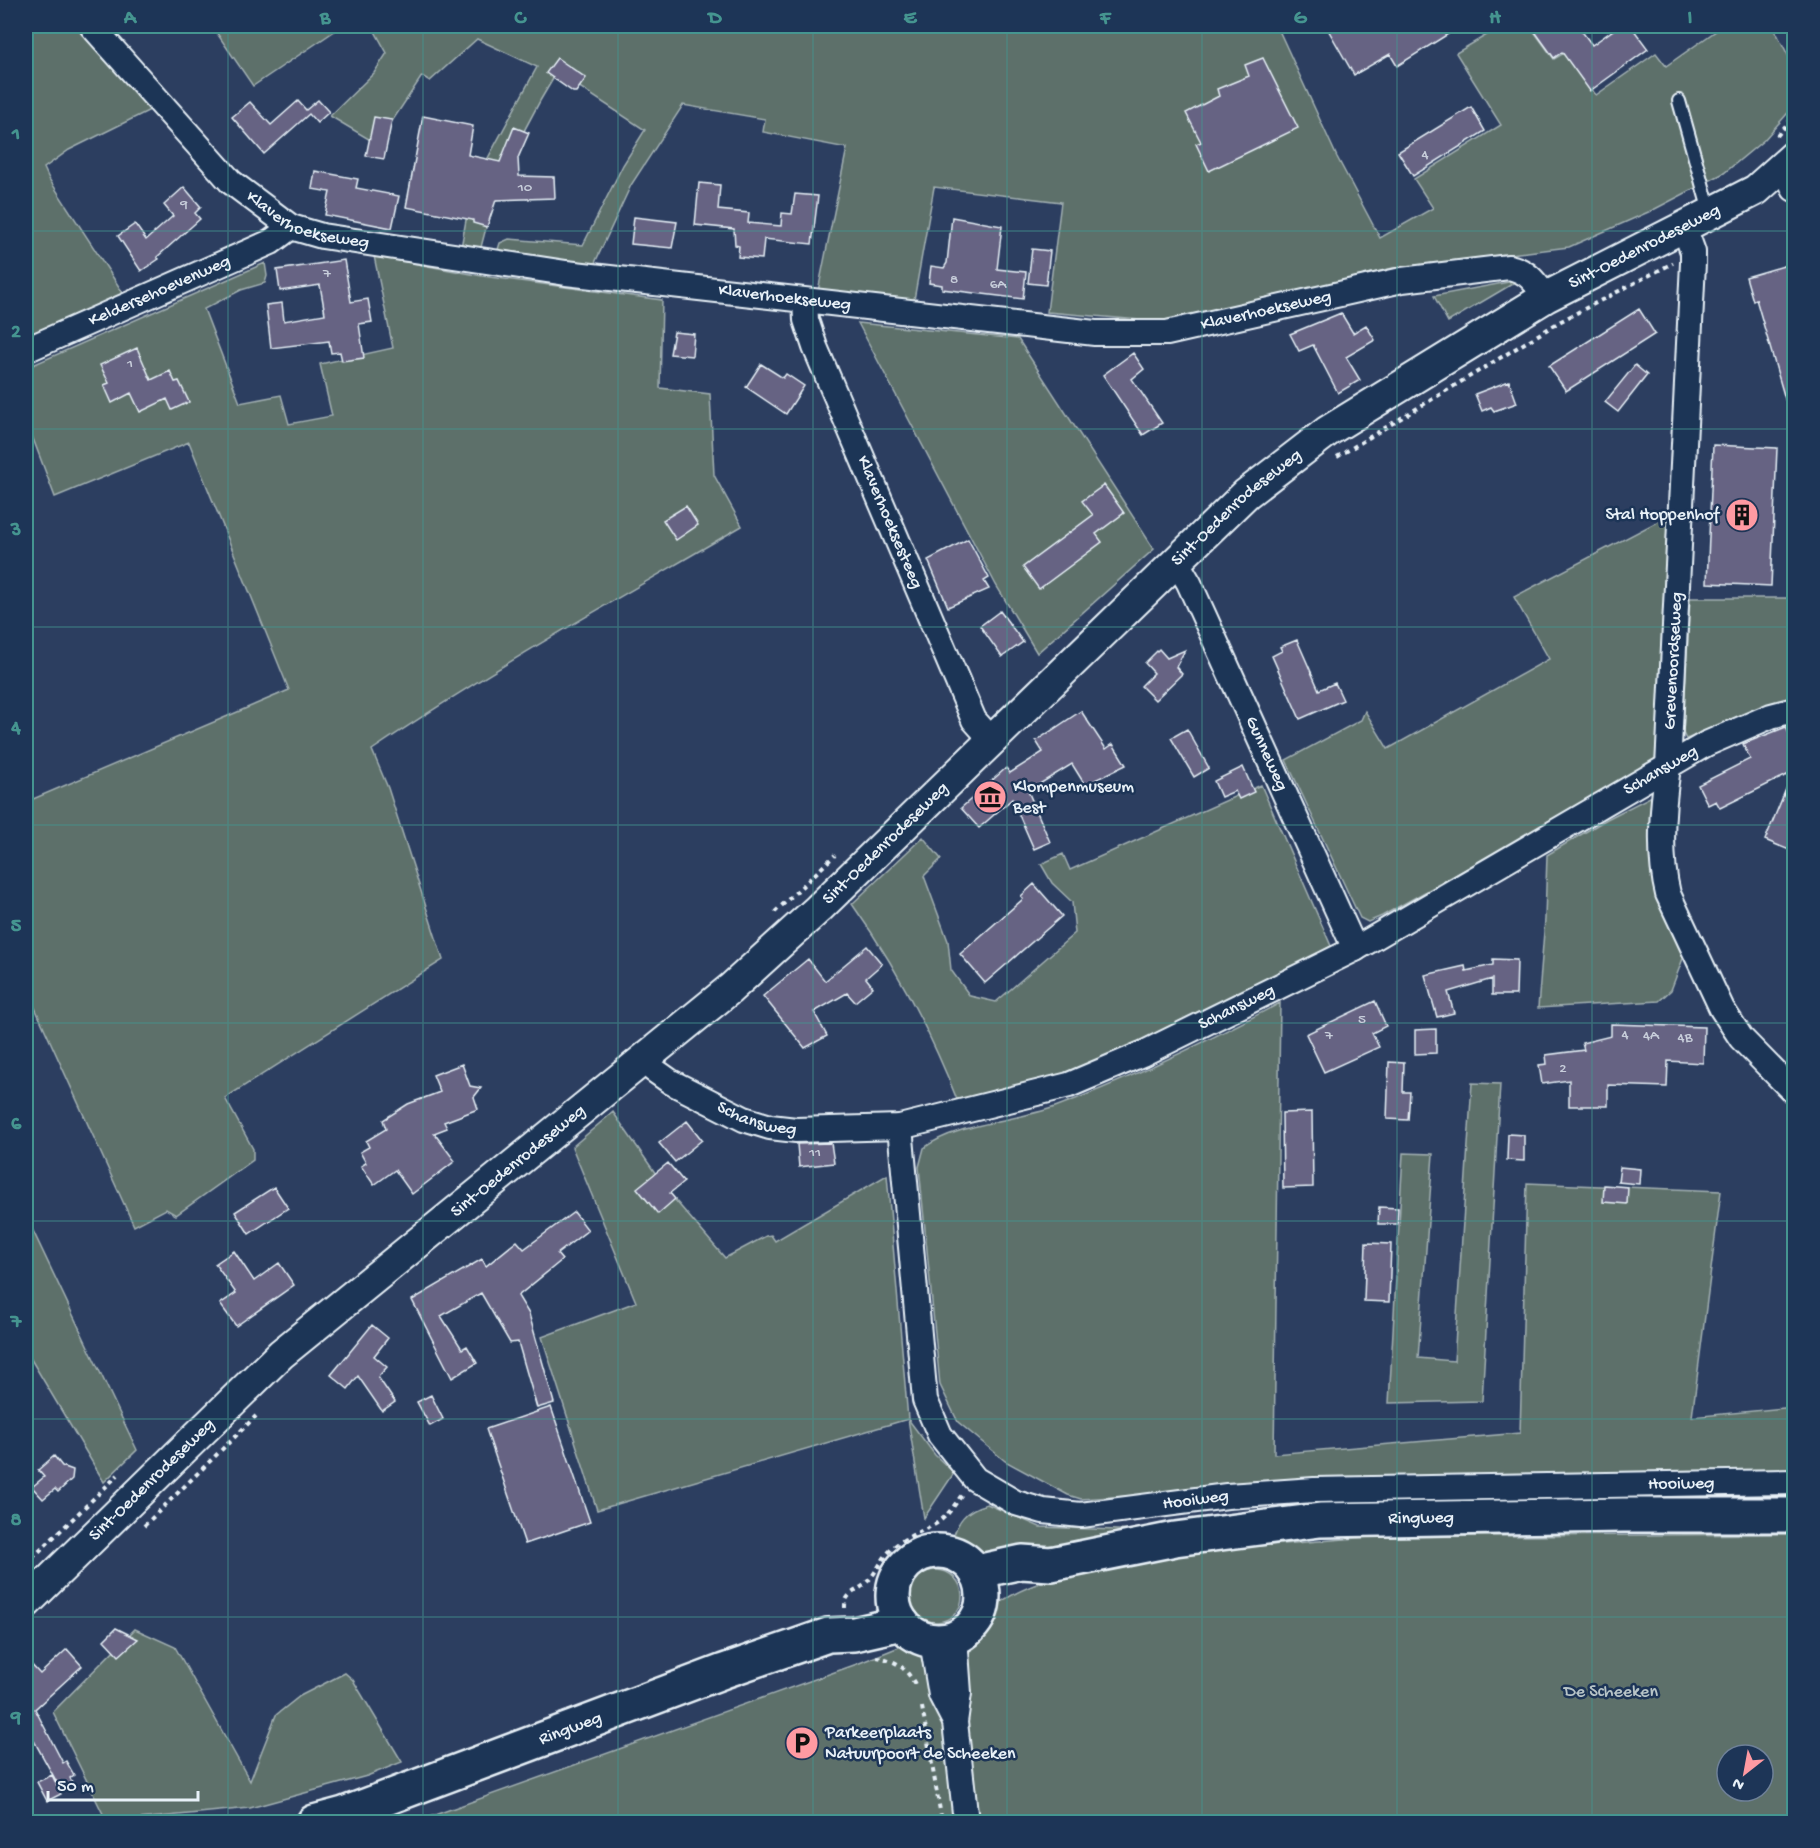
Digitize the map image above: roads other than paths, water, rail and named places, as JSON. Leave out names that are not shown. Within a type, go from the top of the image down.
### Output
[{"type":"main road","name":"Ringweg","points":[[979,1583],[1022,1562],[1051,1564],[1175,1539],[1320,1520],[1623,1515],[1794,1515]]},
{"type":"main road","points":[[930,1551],[956,1555],[979,1583],[978,1616],[972,1625],[944,1639],[920,1637],[897,1612],[894,1587],[902,1569],[917,1556],[930,1551]]},
{"type":"main road","name":"Ringweg","points":[[314,1822],[344,1814],[724,1671],[847,1635],[897,1612]]},
{"type":"street","name":"Klaverhoekseweg","points":[[92,26],[231,182],[291,227],[322,236],[566,273],[1095,333],[1136,335],[1178,330],[1402,280],[1509,267],[1521,270],[1532,278],[1554,309]]},
{"type":"street","name":"Sint-Oedenrodeseweg","points":[[26,1603],[282,1354],[730,989],[818,909],[1246,494],[1328,431],[1554,309],[1684,227],[1791,170]]},
{"type":"street","name":"Keldersehoevenweg","points":[[26,350],[271,242],[291,227]]},
{"type":"street","name":"Grevenoordseweg","points":[[1684,227],[1693,252],[1693,262],[1668,767],[1663,805],[1665,881],[1668,894],[1722,1009],[1741,1038],[1794,1092]]},
{"type":"street","name":"Klaverhoeksesteeg","points":[[805,301],[806,320],[815,347],[974,720],[991,739]]},
{"type":"street","name":"Gunneweg","points":[[1176,561],[1189,583],[1354,949]]},
{"type":"street","name":"Schansweg","points":[[645,1058],[654,1070],[671,1082],[744,1119],[796,1130],[900,1127],[1069,1085],[1142,1054],[1354,949],[1706,744],[1734,731],[1794,710]]},
{"type":"street","name":"Hooiweg","points":[[900,1127],[925,1400],[940,1435],[975,1479],[1016,1503],[1043,1511],[1081,1515],[1227,1496],[1314,1490],[1794,1482]]},
{"type":"street","points":[[944,1639],[959,1693],[955,1722],[966,1822]]},
{"type":"lane","points":[[1679,101],[1710,214]]},
{"type":"place","name":"Stal Hoppenhof","points":[[1742,515]]},
{"type":"place","name":"Klompenmuseum Best","points":[[990,797]]},
{"type":"place","name":"Parkeerplaats Natuurpoort de Scheeken","points":[[802,1743]]},
{"type":"park label","name":"De Scheeken","points":[[1611,1692]]}]
